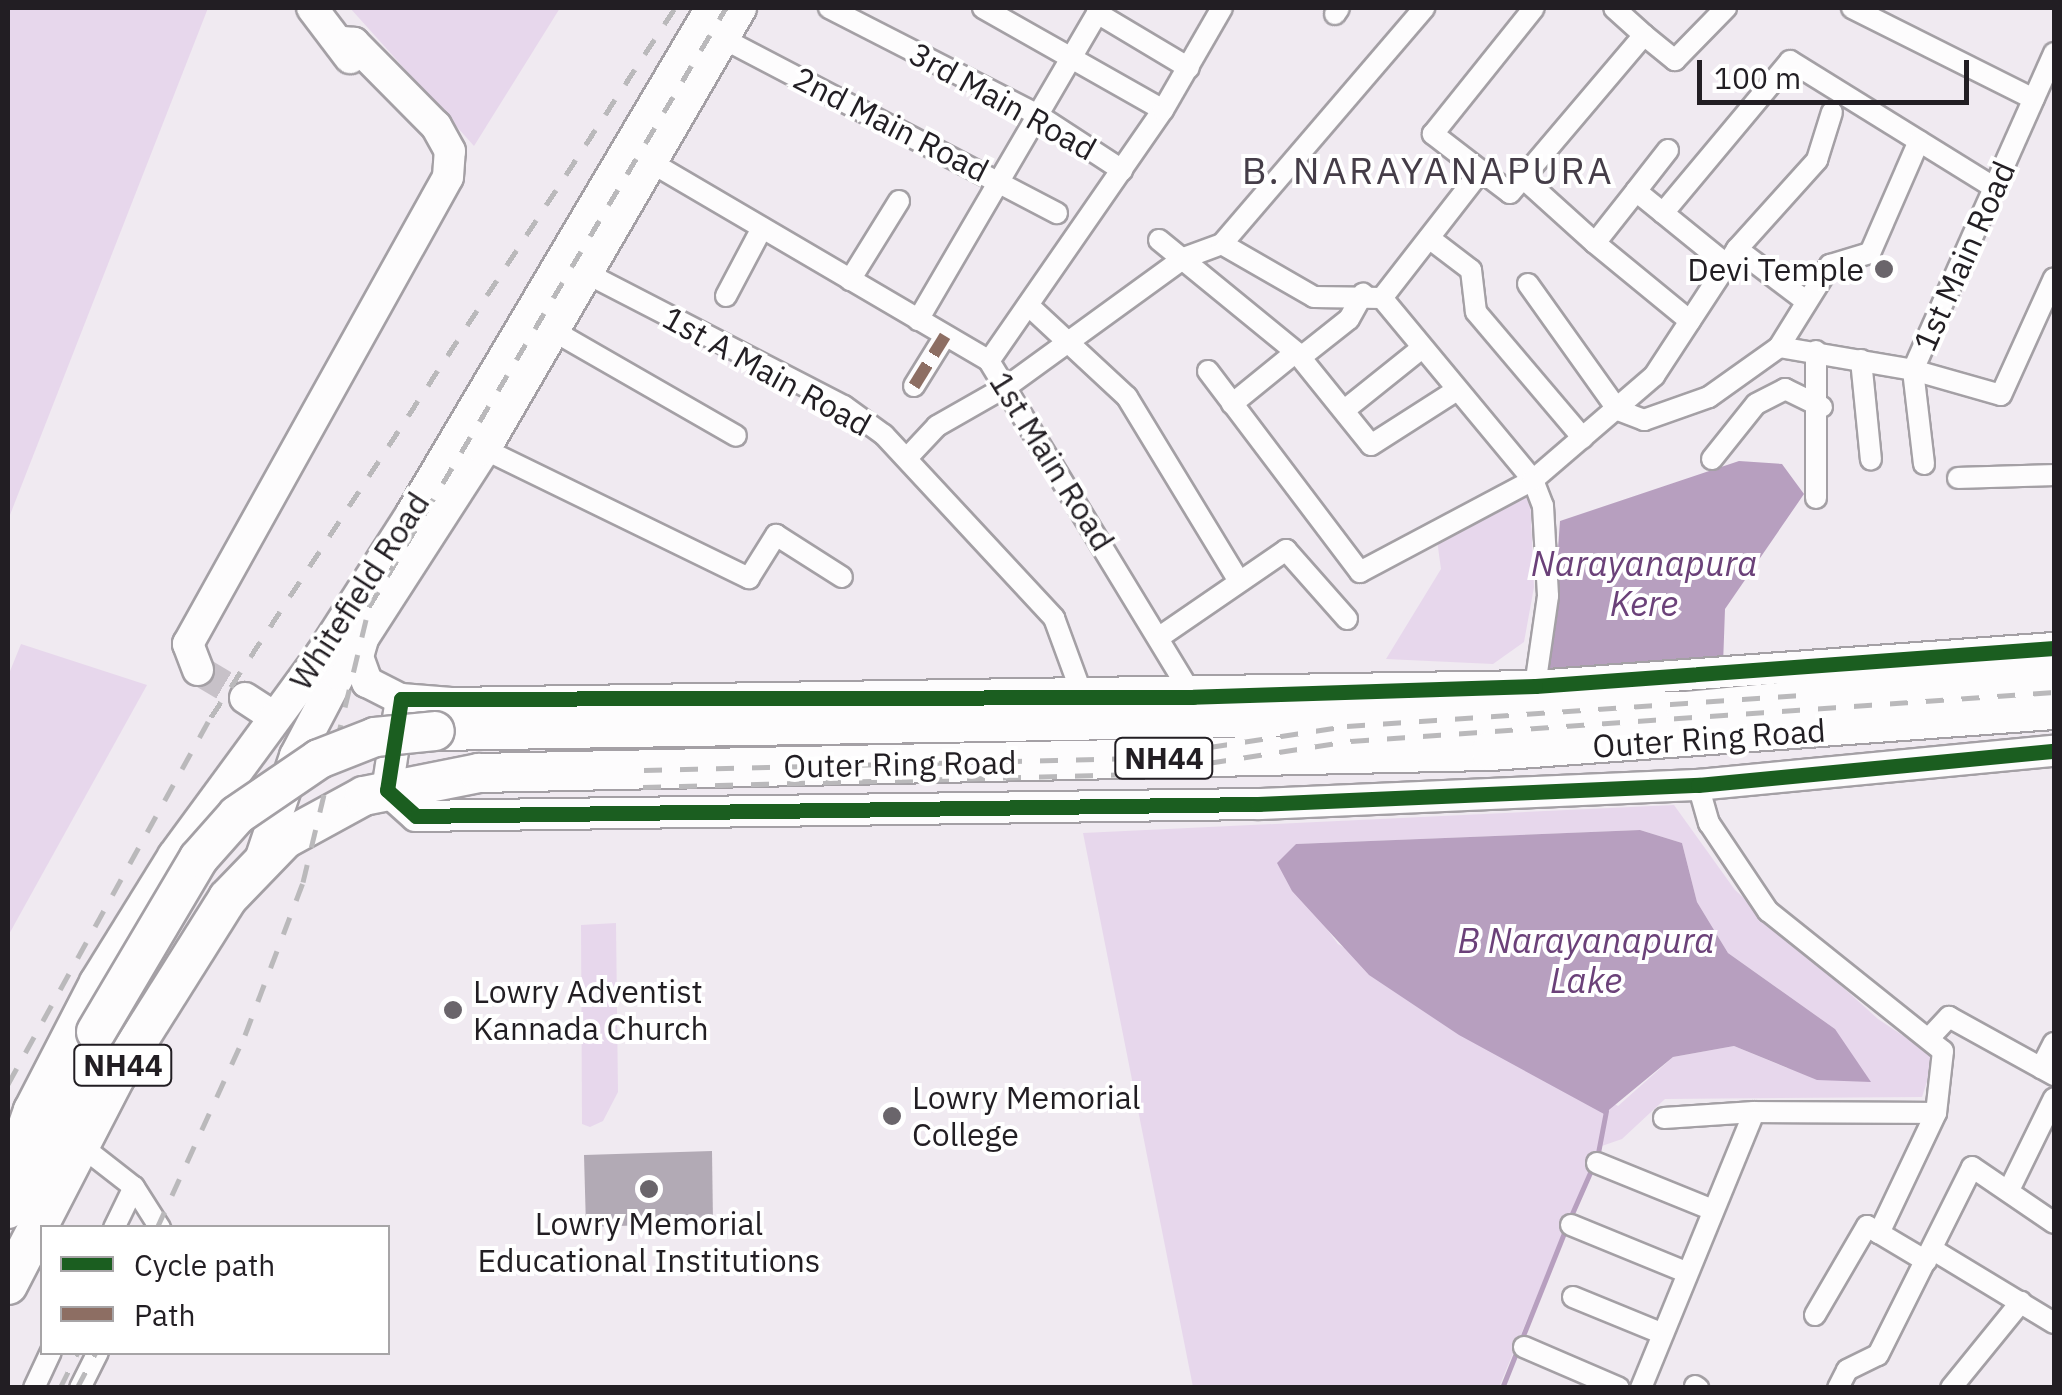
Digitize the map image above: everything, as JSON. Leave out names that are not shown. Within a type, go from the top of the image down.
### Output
[{"type":"highway","name":"Outer Ring Road","points":[[8,1209],[96,1032],[199,858],[286,776],[376,737],[434,731],[1686,710],[2054,675]]},
{"type":"highway","name":"Outer Ring Road","points":[[8,1285],[80,1145],[194,946],[262,860],[336,807],[387,790],[479,774],[1687,742],[2054,710]]},
{"type":"main road","name":"Whitefield Road","points":[[8,1173],[30,1110],[96,982],[480,403],[717,23],[740,8]]},
{"type":"main road","name":"Whitefield Road","points":[[262,860],[296,756],[365,631],[484,449],[588,274],[717,23]]},
{"type":"street","points":[[312,8],[446,162],[446,184],[188,644],[194,670],[179,647],[394,259],[407,251]]},
{"type":"street","name":"3rd Main Road","points":[[828,8],[1036,114],[1122,170]]},
{"type":"street","points":[[983,8],[1163,110]]},
{"type":"street","points":[[988,361],[1163,110],[1222,8]]},
{"type":"street","points":[[908,457],[937,426],[1009,385],[1184,258],[1222,244],[1424,8]]},
{"type":"street","points":[[1534,8],[1433,134],[1510,193],[1632,18],[1675,60],[1726,8]]},
{"type":"street","points":[[1852,8],[2034,99]]},
{"type":"street","points":[[918,320],[1098,10],[1190,68]]},
{"type":"street","name":"2nd Main Road","points":[[717,23],[1058,213]]},
{"type":"street","name":"1st Main Road","points":[[1779,347],[1913,370],[2054,53]]},
{"type":"street","points":[[1663,213],[1790,62],[1995,188]]},
{"type":"street","points":[[1208,371],[1360,572],[1533,480],[1654,376],[1732,257],[1817,160],[1832,112]]},
{"type":"street","points":[[1528,284],[1618,410],[1644,420],[1708,397],[1779,347],[1803,299],[1830,265],[1870,253],[1918,141]]},
{"type":"street","points":[[1594,243],[1668,150]]},
{"type":"street","name":"1st Main Road","points":[[647,160],[988,361],[1009,385],[1161,636],[1193,697]]},
{"type":"street","points":[[1232,404],[1348,320],[1430,238],[1481,171]]},
{"type":"street","points":[[1523,178],[1594,243],[1690,321]]},
{"type":"street","points":[[1636,191],[1663,213],[1803,299]]},
{"type":"street","points":[[850,280],[899,201]]},
{"type":"street","points":[[726,296],[762,228]]},
{"type":"street","points":[[1430,238],[1471,270],[1476,312],[1582,438]]},
{"type":"street","points":[[1158,240],[1298,354],[1346,408],[1371,445],[1458,390]]},
{"type":"street","points":[[1222,244],[1314,297],[1372,296],[1422,348],[1533,480],[1543,506],[1548,596],[1535,686]]},
{"type":"street","name":"1st A Main Road","points":[[588,274],[844,406],[908,457],[1054,618],[1083,698]]},
{"type":"street","points":[[1924,464],[1913,370],[2002,395],[2054,278]]},
{"type":"street","points":[[1028,305],[1070,338],[1147,422],[1239,581]]},
{"type":"street","points":[[552,330],[736,436]]},
{"type":"street","points":[[914,386],[945,336]]},
{"type":"street","points":[[1346,408],[1422,348]]},
{"type":"street","points":[[1816,351],[1822,407],[1816,498]]},
{"type":"street","points":[[1861,360],[1871,460]]},
{"type":"street","points":[[1712,459],[1756,404],[1785,388],[1822,407]]},
{"type":"street","points":[[484,449],[749,578],[776,534],[842,577]]},
{"type":"street","points":[[1958,478],[2054,475]]},
{"type":"street","points":[[1161,636],[1286,550],[1347,619]]},
{"type":"street","points":[[365,631],[360,671],[377,691],[401,700],[1193,697],[1535,686],[2054,648]]},
{"type":"street","points":[[245,698],[274,717]]},
{"type":"street","points":[[401,700],[387,790],[416,816],[1241,805],[1698,785],[2054,751]]},
{"type":"street","points":[[1698,785],[1708,823],[1768,912],[1870,999],[1932,1035],[1943,1051],[1936,1113],[1879,1233]]},
{"type":"street","points":[[1932,1035],[1949,1017],[2048,1072],[2054,1042]]},
{"type":"street","points":[[2009,1190],[2054,1098]]},
{"type":"street","points":[[1664,1118],[1754,1112],[1936,1113]]},
{"type":"street","points":[[1641,1388],[1754,1112]]},
{"type":"street","points":[[80,1145],[134,1188],[158,1225]]},
{"type":"street","points":[[1598,1163],[1713,1210]]},
{"type":"street","points":[[1838,1388],[1847,1370],[1878,1355],[1972,1167],[2054,1222]]},
{"type":"street","points":[[116,1225],[134,1188]]},
{"type":"street","points":[[1571,1225],[1688,1273]]},
{"type":"street","points":[[1815,1315],[1867,1226],[2021,1302],[2054,1323]]},
{"type":"street","points":[[1573,1297],[1663,1334]]},
{"type":"street","points":[[1952,1388],[2021,1302]]},
{"type":"street","points":[[1524,1347],[1618,1388]]},
{"type":"street","points":[[34,1388],[50,1355]]},
{"type":"street","points":[[80,1388],[96,1355]]},
{"type":"shaded area","points":[[208,8],[8,520],[8,10]]},
{"type":"shaded area","points":[[350,8],[560,8],[474,146]]},
{"type":"shaded area","points":[[1530,496],[1534,587],[1524,642],[1493,664],[1386,659],[1441,569],[1437,540]]},
{"type":"shaded area","points":[[21,644],[147,685],[8,936],[8,676]]},
{"type":"shaded area","points":[[1674,805],[1735,890],[1878,1019],[1935,1057],[1922,1097],[1665,1099],[1622,1139],[1599,1147],[1499,1387],[1193,1387],[1083,833]],"holes":[[[1640,830],[1682,843],[1697,902],[1728,953],[1835,1029],[1787,1068],[1734,1046],[1673,1057],[1618,1106],[1338,944],[1278,863],[1296,844]]]},
{"type":"shaded area","points":[[616,923],[618,1092],[603,1121],[590,1127],[582,1124],[581,925]]},
{"type":"water","name":"Narayanapura Kere","points":[[1739,461],[1782,464],[1804,494],[1725,609],[1723,665],[1549,675],[1560,521]]},
{"type":"water","name":"B Narayanapura Lake","points":[[1640,830],[1682,843],[1697,902],[1728,953],[1835,1029],[1871,1082],[1817,1080],[1734,1046],[1673,1057],[1604,1114],[1459,1035],[1369,975],[1292,891],[1277,863],[1296,844]]},
{"type":"building","name":"Lowry Memorial Educational Institutions","points":[[712,1151],[713,1223],[586,1227],[584,1155]]},
{"type":"waterway","points":[[1597,1158],[1606,1111]]},
{"type":"waterway","points":[[1570,1218],[1592,1168]]},
{"type":"waterway","points":[[1502,1388],[1566,1228]]},
{"type":"tunnel","points":[[198,670],[245,698]]},
{"type":"railway","points":[[8,1084],[211,717],[675,8]]},
{"type":"railway","points":[[158,1225],[245,1035],[303,882],[369,607],[726,8]]},
{"type":"railway","points":[[643,787],[1137,774],[1351,741],[2054,692]]},
{"type":"railway","points":[[644,770],[1138,758],[1347,726],[1805,695]]},
{"type":"railway","points":[[60,1388],[76,1355]]},
{"type":"railway","points":[[77,1388],[94,1355]]},
{"type":"marked path","points":[[914,386],[945,336]]},
{"type":"cycle path","points":[[2054,648],[1535,686],[1193,697],[401,699],[387,790],[416,816],[1259,804],[1698,785],[2054,751]]},
{"type":"place","name":"Devi Temple","points":[[1884,269]]},
{"type":"place","name":"Lowry Adventist Kannada Church","points":[[453,1010]]},
{"type":"place","name":"Lowry Memorial College","points":[[892,1116]]},
{"type":"place","name":"Lowry Memorial Educational Institutions","points":[[649,1189]]},
{"type":"district","name":"B. NARAYANAPURA","points":[[1428,170]]}]
